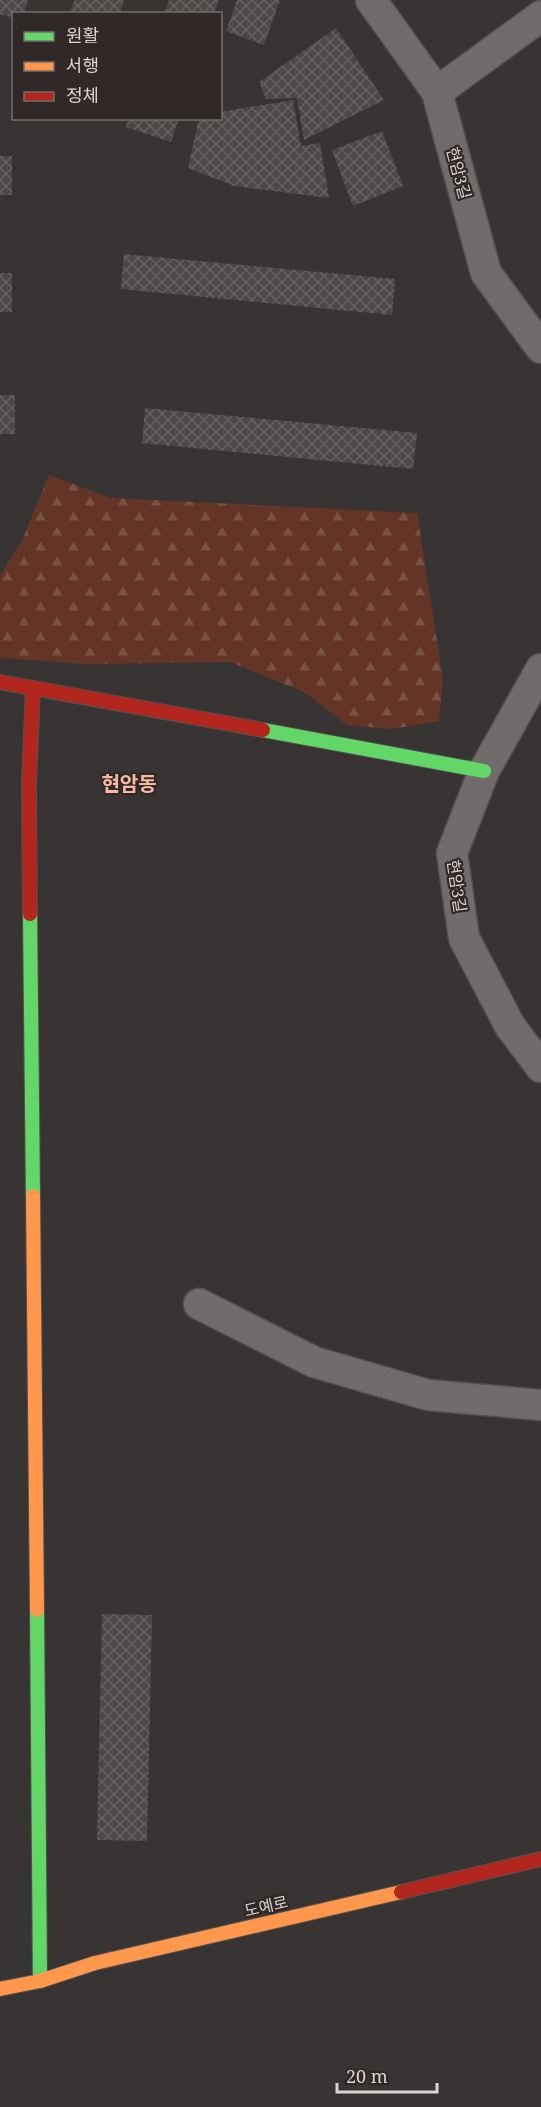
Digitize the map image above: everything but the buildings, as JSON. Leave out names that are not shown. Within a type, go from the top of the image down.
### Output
[{"type":"street","name":"현암3길","points":[[371,0],[437,92],[486,273],[541,348]]},
{"type":"street","points":[[437,92],[541,16]]},
{"type":"street","name":"현암3길","points":[[541,669],[484,771],[452,853],[464,938],[510,1026],[541,1067]]},
{"type":"street","points":[[0,682],[484,771]]},
{"type":"street","points":[[33,688],[29,783],[40,1980]]},
{"type":"street","points":[[198,1304],[314,1362],[417,1392],[541,1405]]},
{"type":"street","name":"도예로","points":[[0,1989],[40,1980],[95,1963],[541,1859]]},
{"type":"green space","points":[[49,475],[111,498],[417,513],[443,680],[439,721],[392,729],[347,725],[306,693],[230,662],[86,664],[0,658],[0,576],[23,538]]},
{"type":"traffic: fast","points":[[263,730],[484,771]]},
{"type":"traffic: fast","points":[[30,914],[33,1196]]},
{"type":"traffic: fast","points":[[37,1610],[40,1981]]},
{"type":"traffic: slow","points":[[33,1196],[37,1610]]},
{"type":"traffic: slow","points":[[0,1989],[40,1981],[95,1963],[401,1892]]},
{"type":"traffic: jam","points":[[0,682],[263,730]]},
{"type":"traffic: jam","points":[[30,914],[29,783],[33,688]]},
{"type":"traffic: jam","points":[[401,1892],[541,1859]]},
{"type":"district","name":"현암동","points":[[129,784]]}]
